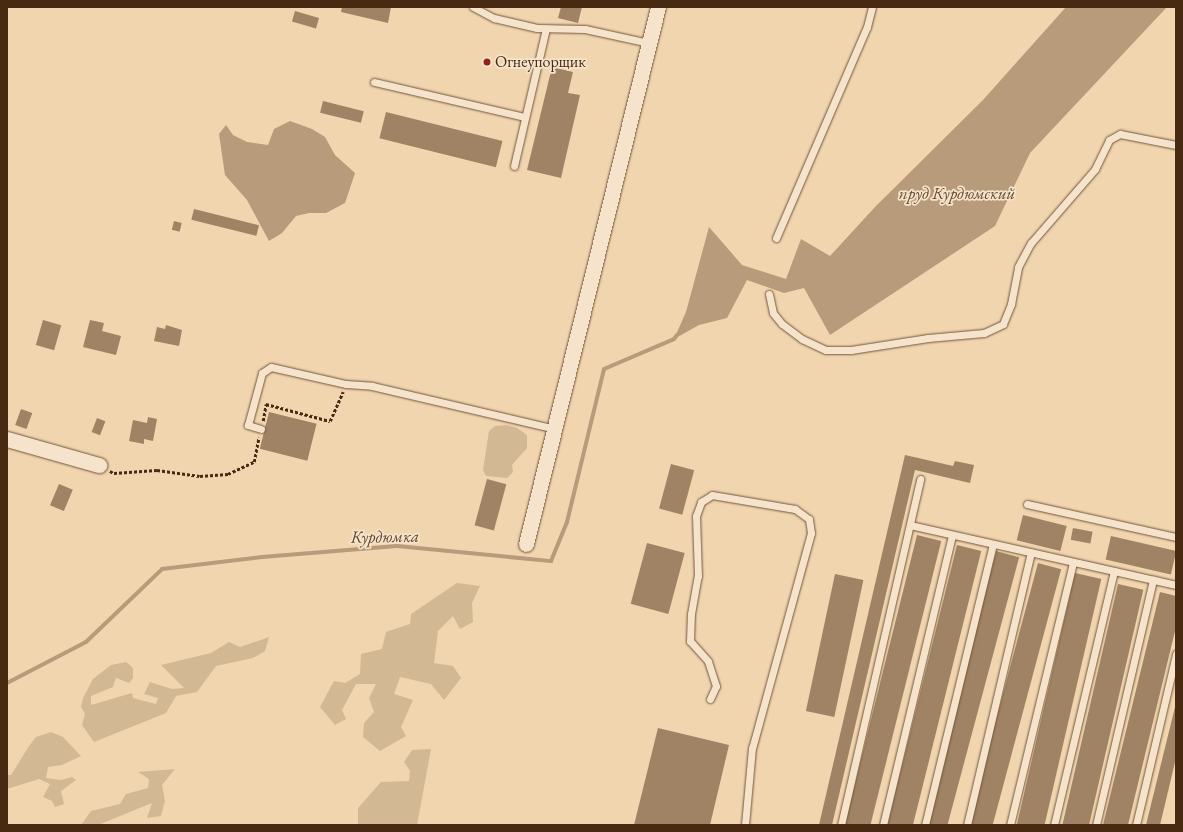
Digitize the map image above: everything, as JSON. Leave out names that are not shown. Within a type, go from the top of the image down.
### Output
[{"type":"street","points":[[526,544],[658,7]]},
{"type":"street","points":[[7,439],[99,465]]},
{"type":"lane","points":[[474,7],[494,18],[546,29],[585,29],[649,43]]},
{"type":"lane","points":[[776,238],[867,27],[872,7]]},
{"type":"lane","points":[[514,166],[546,29]]},
{"type":"lane","points":[[374,82],[525,117]]},
{"type":"lane","points":[[769,294],[773,313],[782,324],[802,339],[826,350],[851,350],[928,338],[984,333],[1003,324],[1011,304],[1018,267],[1031,243],[1095,169],[1109,140],[1120,134],[1176,145]]},
{"type":"lane","points":[[261,429],[248,425],[262,373],[266,368],[271,367],[346,384],[372,386],[555,429]]},
{"type":"lane","points":[[841,825],[920,479]]},
{"type":"lane","points":[[710,699],[716,686],[708,661],[690,641],[691,614],[698,576],[696,516],[701,502],[712,495],[795,509],[810,519],[811,533],[752,748],[745,825]]},
{"type":"lane","points":[[1027,504],[1176,537]]},
{"type":"lane","points":[[910,525],[1176,585]]},
{"type":"lane","points":[[883,825],[952,535]]},
{"type":"lane","points":[[925,825],[993,544]]},
{"type":"lane","points":[[967,825],[1031,552]]},
{"type":"lane","points":[[1010,825],[1073,562]]},
{"type":"lane","points":[[1054,825],[1114,571]]},
{"type":"lane","points":[[1096,825],[1153,580]]},
{"type":"lane","points":[[1136,825],[1176,654]]},
{"type":"path","points":[[99,465],[114,473],[157,470],[200,476],[228,474],[254,462],[266,404],[330,421],[346,384]]},
{"type":"shaded area","points":[[506,425],[517,428],[527,435],[527,448],[512,465],[513,472],[507,478],[486,476],[483,470],[489,431],[495,426]]},
{"type":"shaded area","points":[[457,583],[480,586],[472,603],[473,622],[460,629],[453,616],[438,631],[434,663],[453,666],[461,678],[444,700],[431,684],[400,677],[394,694],[413,700],[401,727],[406,736],[380,751],[363,737],[364,723],[374,712],[369,698],[376,684],[356,684],[342,710],[346,719],[335,725],[320,707],[334,681],[345,683],[360,674],[361,654],[382,649],[386,632],[410,624],[411,614]]},
{"type":"shaded area","points":[[269,637],[265,651],[253,658],[216,666],[197,692],[176,696],[166,713],[94,742],[82,725],[85,714],[81,707],[83,698],[93,679],[111,665],[126,662],[133,668],[133,678],[129,683],[116,678],[113,687],[91,696],[91,705],[132,693],[133,698],[156,704],[158,698],[144,694],[150,682],[172,689],[184,688],[161,665],[211,653],[229,642],[240,647]]},
{"type":"shaded area","points":[[51,732],[63,737],[81,756],[62,765],[48,767],[46,778],[61,780],[72,777],[76,780],[61,791],[64,804],[55,807],[52,801],[43,797],[50,784],[39,779],[7,789],[7,775],[11,775],[29,746],[36,737]]},
{"type":"shaded area","points":[[431,749],[417,825],[358,825],[358,808],[381,782],[409,781],[410,771],[404,762],[412,750]]},
{"type":"shaded area","points":[[175,769],[162,785],[165,801],[161,816],[147,818],[152,803],[98,825],[81,825],[91,811],[120,804],[126,794],[148,788],[149,779],[138,772]]},
{"type":"water","name":"пруд Курдюмский","points":[[1066,7],[1167,7],[1030,153],[995,226],[830,335],[804,288],[784,293],[747,280],[727,318],[699,325],[674,339],[686,312],[709,227],[742,265],[786,279],[801,239],[830,256],[875,207],[983,100]]},
{"type":"water","points":[[290,121],[312,129],[325,137],[335,155],[355,173],[345,203],[326,213],[309,213],[296,216],[282,233],[269,241],[247,200],[225,175],[219,134],[226,125],[233,135],[247,142],[268,145],[274,129]]},
{"type":"building","points":[[342,7],[391,7],[388,23],[341,12]]},
{"type":"building","points":[[561,7],[582,7],[578,23],[558,18]]},
{"type":"building","points":[[295,11],[319,18],[316,28],[292,22]]},
{"type":"building","points":[[552,67],[573,72],[568,93],[580,95],[561,178],[527,170]]},
{"type":"building","points":[[323,101],[364,111],[361,123],[320,113]]},
{"type":"building","points":[[386,112],[502,141],[496,167],[379,138]]},
{"type":"building","points":[[194,209],[259,225],[256,236],[191,220]]},
{"type":"building","points":[[174,221],[182,223],[180,232],[172,230]]},
{"type":"building","points":[[43,320],[61,325],[54,350],[36,345]]},
{"type":"building","points":[[90,320],[104,323],[102,331],[121,336],[116,355],[83,347]]},
{"type":"building","points":[[166,325],[182,330],[179,346],[154,341],[157,327],[165,329]]},
{"type":"building","points":[[21,409],[32,413],[26,429],[15,425]]},
{"type":"building","points":[[269,412],[317,424],[307,461],[260,449]]},
{"type":"building","points":[[148,417],[157,419],[153,441],[144,439],[144,444],[129,441],[133,420],[147,423]]},
{"type":"building","points":[[97,418],[105,421],[100,435],[92,432]]},
{"type":"building","points":[[905,455],[953,466],[955,461],[974,465],[970,483],[915,470],[832,825],[819,825]]},
{"type":"building","points":[[671,464],[694,470],[682,515],[659,508]]},
{"type":"building","points":[[487,479],[506,484],[494,531],[475,525]]},
{"type":"building","points":[[59,484],[73,490],[64,511],[50,505]]},
{"type":"building","points":[[1023,515],[1067,526],[1060,551],[1017,540]]},
{"type":"building","points":[[1073,528],[1093,532],[1090,544],[1071,540]]},
{"type":"building","points":[[917,535],[941,541],[870,825],[845,824]]},
{"type":"building","points":[[1111,536],[1176,551],[1171,574],[1106,559]]},
{"type":"building","points":[[647,543],[685,553],[668,614],[631,604]]},
{"type":"building","points":[[957,545],[981,551],[913,825],[887,824]]},
{"type":"building","points":[[996,551],[1019,557],[947,825],[933,825],[923,822]]},
{"type":"building","points":[[1038,563],[1061,569],[993,825],[976,825],[968,823]]},
{"type":"building","points":[[1075,573],[1101,579],[1045,825],[1017,825]]},
{"type":"building","points":[[835,574],[863,580],[834,717],[806,711]]},
{"type":"building","points":[[1118,584],[1143,590],[1089,825],[1062,825]]},
{"type":"building","points":[[1160,592],[1176,596],[1176,627],[1128,825],[1103,825]]},
{"type":"building","points":[[1176,703],[1176,758],[1160,825],[1146,825]]},
{"type":"building","points":[[658,728],[729,745],[710,825],[634,825]]},
{"type":"waterway","name":"Курдюмка","points":[[7,683],[86,642],[162,569],[262,557],[397,546],[551,561],[567,522],[604,369],[674,339],[677,335]]},
{"type":"place","name":"Огнеупорщик","points":[[487,62]]}]
